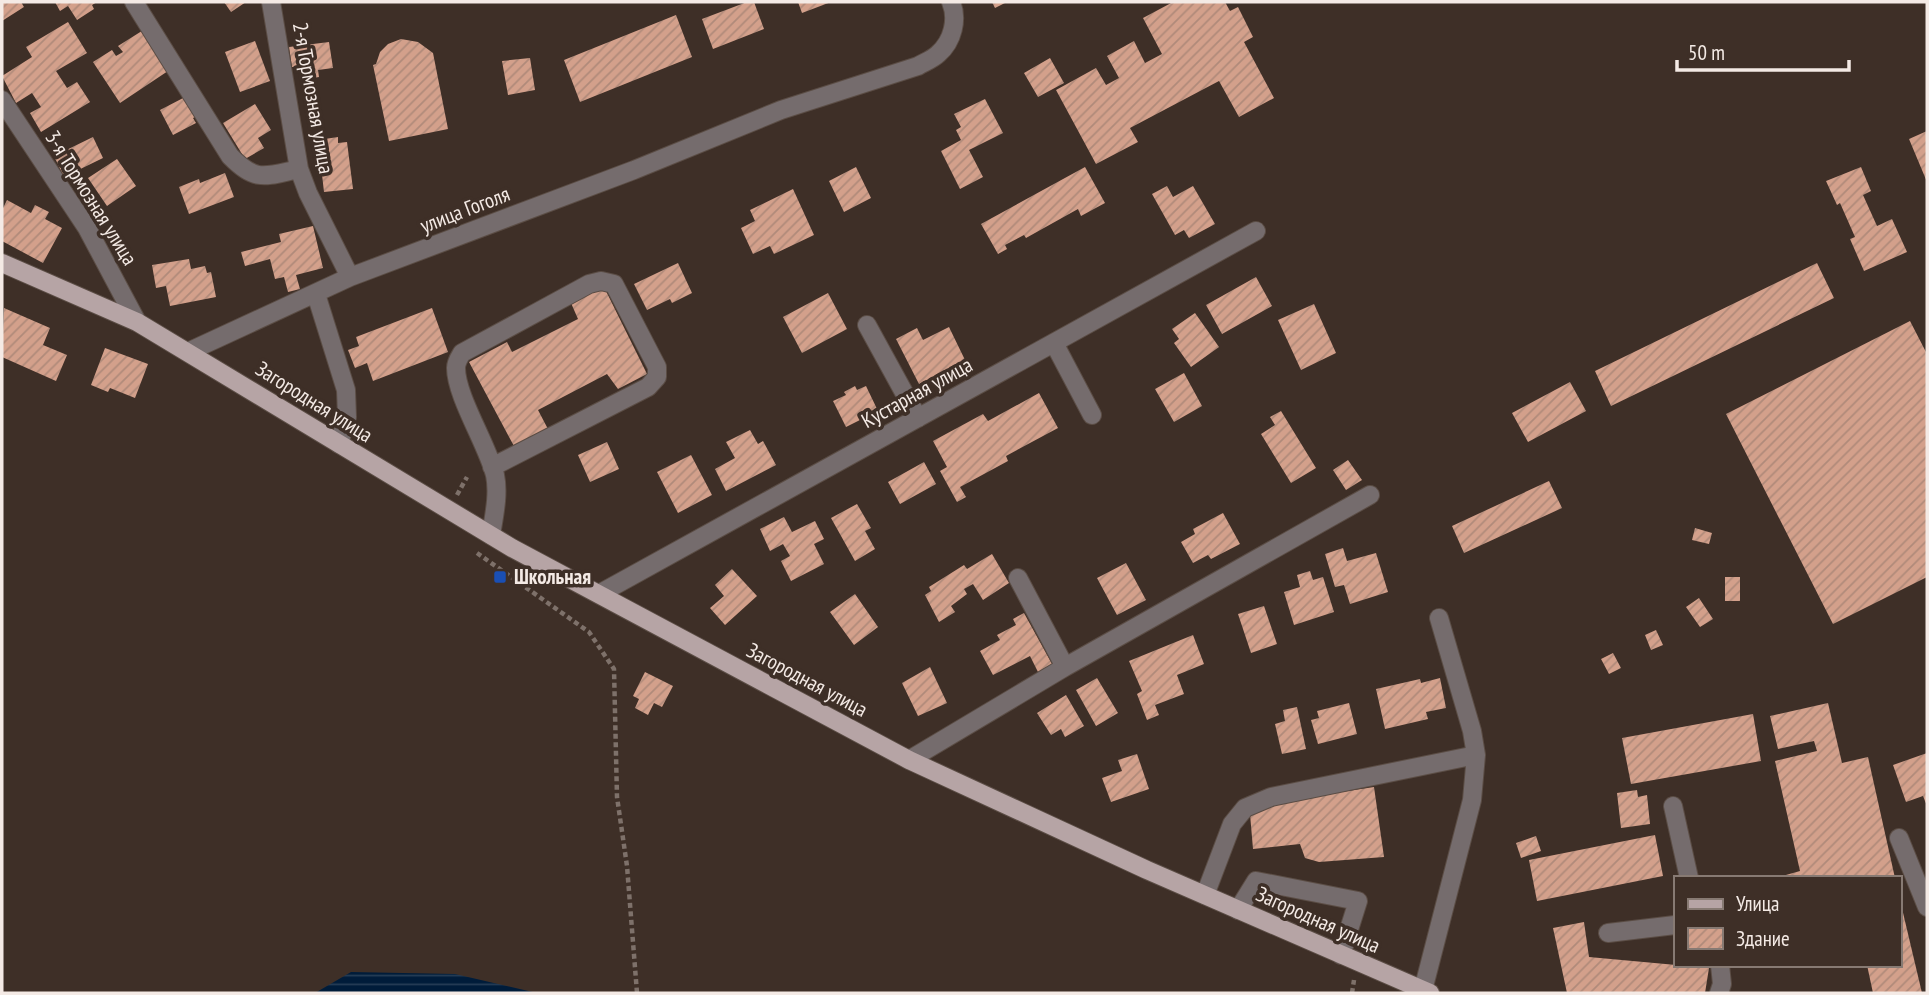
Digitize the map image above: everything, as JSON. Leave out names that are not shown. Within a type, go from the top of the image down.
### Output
[{"type":"main road","points":[[2,263],[137,322],[190,351]]},
{"type":"main road","name":"Загородная улица","points":[[190,351],[491,535],[909,760],[1238,910],[1427,992]]},
{"type":"street","points":[[134,2],[230,156],[244,171],[259,176],[299,169]]},
{"type":"street","name":"2-я Тормозная улица","points":[[271,2],[299,169],[308,193],[350,277]]},
{"type":"street","name":"улица Гоголя","points":[[190,351],[350,277],[634,170],[781,110],[918,66],[939,54],[949,39],[955,23],[951,2]]},
{"type":"street","name":"3-я Тормозная улица","points":[[2,100],[87,228],[137,322]]},
{"type":"street","name":"Кустарная улица","points":[[599,594],[1256,231]]},
{"type":"street","points":[[491,535],[496,499],[495,477],[458,382],[456,364],[462,353],[589,284],[601,281],[614,284],[657,367],[657,377],[648,387],[492,467]]},
{"type":"street","points":[[316,294],[346,390],[347,417],[339,444]]},
{"type":"street","points":[[867,325],[918,418]]},
{"type":"street","points":[[1054,343],[1092,415]]},
{"type":"street","points":[[909,760],[1065,667],[1370,495]]},
{"type":"street","points":[[1018,578],[1065,667]]},
{"type":"street","points":[[1427,992],[1472,800],[1476,755],[1472,731],[1439,618]]},
{"type":"street","points":[[1205,895],[1232,824],[1245,808],[1271,797],[1476,755]]},
{"type":"street","points":[[1673,806],[1689,876]]},
{"type":"street","points":[[1899,838],[1927,907]]},
{"type":"street","points":[[1238,910],[1256,881],[1358,901],[1341,955]]},
{"type":"street","points":[[1608,933],[1674,925]]},
{"type":"street","points":[[1719,993],[1722,984],[1720,967]]},
{"type":"path","points":[[449,510],[467,477]]},
{"type":"path","points":[[473,550],[589,632],[614,669],[617,797],[627,866],[637,993]]},
{"type":"water","points":[[351,972],[455,974],[537,993],[315,993]]},
{"type":"building","points":[[2,2],[21,2],[24,7],[2,21]]},
{"type":"building","points":[[55,2],[97,2],[92,5],[94,9],[77,20],[68,6],[60,11]]},
{"type":"building","points":[[224,2],[246,2],[231,12]]},
{"type":"building","points":[[747,2],[754,2],[764,29],[713,49],[702,19]]},
{"type":"building","points":[[798,2],[831,2],[802,13]]},
{"type":"building","points":[[992,2],[1007,2],[995,8]]},
{"type":"building","points":[[1173,2],[1225,2],[1230,11],[1238,7],[1253,37],[1244,42],[1274,98],[1239,117],[1219,81],[1130,128],[1138,142],[1096,164],[1056,90],[1096,68],[1106,85],[1119,78],[1107,56],[1134,41],[1145,63],[1162,54],[1143,18]]},
{"type":"building","points":[[676,15],[692,57],[580,102],[564,60]]},
{"type":"building","points":[[68,22],[87,53],[56,71],[67,88],[77,82],[90,102],[41,132],[30,113],[41,107],[32,93],[16,103],[2,76],[32,57],[26,47]]},
{"type":"building","points":[[145,29],[171,69],[120,103],[93,62],[112,50],[116,56],[123,52],[118,46]]},
{"type":"building","points":[[401,39],[418,42],[433,53],[448,129],[389,141],[373,65],[388,44]]},
{"type":"building","points":[[255,41],[270,81],[240,92],[225,52]]},
{"type":"building","points":[[329,42],[333,68],[318,70],[319,77],[307,79],[305,66],[292,67],[289,47]]},
{"type":"building","points":[[530,58],[535,90],[508,95],[502,61]]},
{"type":"building","points":[[1050,58],[1064,83],[1038,97],[1024,73]]},
{"type":"building","points":[[187,96],[197,116],[193,118],[196,123],[173,135],[160,110]]},
{"type":"building","points":[[985,99],[1003,133],[969,150],[983,177],[960,189],[941,151],[961,140],[956,130],[961,127],[954,114]]},
{"type":"building","points":[[255,104],[271,130],[258,138],[264,148],[245,159],[223,123]]},
{"type":"building","points":[[1927,131],[1927,182],[1909,139]]},
{"type":"building","points":[[93,137],[103,158],[64,177],[54,156]]},
{"type":"building","points":[[338,137],[338,143],[347,142],[353,189],[324,192],[318,140]]},
{"type":"building","points":[[117,159],[136,186],[107,206],[88,178]]},
{"type":"building","points":[[856,167],[871,198],[844,212],[829,181]]},
{"type":"building","points":[[1085,167],[1105,203],[1081,216],[1078,209],[1026,238],[1024,235],[1005,245],[1007,249],[998,254],[981,224]]},
{"type":"building","points":[[1861,167],[1871,191],[1863,195],[1877,226],[1892,219],[1907,252],[1864,271],[1850,239],[1855,237],[1840,203],[1837,205],[1826,181]]},
{"type":"building","points":[[225,173],[234,197],[189,214],[179,187],[199,179],[200,183]]},
{"type":"building","points":[[1167,186],[1173,197],[1193,186],[1215,224],[1189,238],[1184,230],[1175,235],[1152,194]]},
{"type":"building","points":[[793,189],[814,235],[774,254],[770,246],[753,254],[741,228],[755,221],[750,210]]},
{"type":"building","points":[[7,200],[31,213],[35,205],[49,212],[45,219],[62,228],[43,263],[2,241],[2,210]]},
{"type":"building","points":[[313,226],[323,268],[296,275],[300,289],[288,292],[284,277],[275,279],[270,259],[245,266],[241,252],[281,242],[279,234]]},
{"type":"building","points":[[189,259],[191,269],[205,266],[207,273],[211,272],[216,297],[170,306],[166,286],[156,288],[152,265]]},
{"type":"building","points":[[678,263],[692,293],[672,303],[670,299],[647,310],[634,284]]},
{"type":"building","points":[[1817,263],[1834,298],[1611,406],[1595,371]]},
{"type":"building","points":[[1256,277],[1272,306],[1222,334],[1206,305]]},
{"type":"building","points":[[604,287],[647,374],[618,389],[607,374],[538,410],[549,431],[515,448],[469,362],[507,342],[512,352],[578,319],[571,303]]},
{"type":"building","points":[[828,293],[847,329],[802,353],[783,317]]},
{"type":"building","points":[[1314,304],[1336,353],[1301,370],[1278,320]]},
{"type":"building","points":[[4,308],[50,328],[43,345],[67,355],[56,381],[2,357]]},
{"type":"building","points":[[432,308],[448,352],[373,381],[367,363],[355,368],[348,350],[359,346],[356,337]]},
{"type":"building","points":[[1195,313],[1219,347],[1191,367],[1174,343],[1179,339],[1172,329]]},
{"type":"building","points":[[1910,321],[1927,354],[1927,577],[1833,624],[1726,414]]},
{"type":"building","points":[[949,327],[965,360],[919,384],[896,339],[917,328],[923,340]]},
{"type":"building","points":[[105,348],[148,364],[135,398],[110,388],[108,392],[91,385]]},
{"type":"building","points":[[1184,373],[1202,406],[1174,422],[1155,389]]},
{"type":"building","points":[[1570,382],[1586,411],[1528,442],[1512,413]]},
{"type":"building","points":[[855,386],[857,390],[866,386],[878,411],[846,427],[833,401],[846,395],[844,392]]},
{"type":"building","points":[[1039,393],[1058,428],[1006,456],[1008,461],[960,487],[966,497],[957,502],[940,471],[947,467],[933,441],[983,414],[988,421]]},
{"type":"building","points":[[1281,411],[1316,468],[1291,483],[1261,434],[1275,425],[1270,417]]},
{"type":"building","points":[[750,430],[758,444],[763,441],[776,465],[726,491],[715,469],[735,458],[726,442]]},
{"type":"building","points":[[607,442],[619,469],[590,482],[578,455]]},
{"type":"building","points":[[691,455],[712,495],[678,513],[657,472]]},
{"type":"building","points":[[1348,460],[1362,480],[1346,490],[1333,470]]},
{"type":"building","points":[[924,462],[936,484],[900,504],[888,482]]},
{"type":"building","points":[[1549,481],[1562,508],[1464,553],[1452,526]]},
{"type":"building","points":[[857,504],[871,528],[865,531],[875,549],[855,561],[831,518]]},
{"type":"building","points":[[1223,513],[1240,544],[1211,559],[1208,555],[1193,563],[1181,542],[1195,534],[1193,529]]},
{"type":"building","points":[[784,517],[792,532],[815,521],[824,539],[814,544],[824,564],[791,581],[781,561],[790,556],[783,544],[770,551],[760,529]]},
{"type":"building","points":[[1695,528],[1712,533],[1709,544],[1692,540]]},
{"type":"building","points":[[1343,548],[1347,561],[1376,553],[1388,592],[1350,604],[1344,585],[1335,587],[1325,554]]},
{"type":"building","points":[[992,554],[1009,583],[983,600],[973,584],[964,589],[967,594],[951,606],[955,612],[939,622],[925,595],[931,591],[929,587],[964,565],[967,569]]},
{"type":"building","points":[[1126,563],[1146,600],[1117,615],[1097,578]]},
{"type":"building","points":[[732,569],[757,596],[725,625],[710,608],[724,596],[715,585]]},
{"type":"building","points":[[1310,571],[1313,580],[1323,577],[1334,612],[1294,625],[1284,592],[1300,587],[1297,575]]},
{"type":"building","points":[[1725,577],[1740,577],[1740,601],[1725,601]]},
{"type":"building","points":[[855,594],[878,627],[854,645],[830,612]]},
{"type":"building","points":[[1699,598],[1713,619],[1700,627],[1686,607]]},
{"type":"building","points":[[1264,606],[1277,644],[1251,653],[1238,614]]},
{"type":"building","points":[[1024,613],[1052,664],[1038,672],[1030,656],[993,675],[980,651],[1000,640],[997,635],[1016,625],[1013,619]]},
{"type":"building","points":[[1656,630],[1663,645],[1651,650],[1645,635]]},
{"type":"building","points":[[1193,635],[1204,664],[1177,675],[1184,694],[1155,705],[1159,715],[1147,720],[1137,694],[1142,691],[1129,661]]},
{"type":"building","points":[[1613,653],[1621,668],[1609,674],[1601,659]]},
{"type":"building","points":[[930,667],[947,703],[918,716],[902,683]]},
{"type":"building","points":[[645,672],[673,686],[662,707],[654,703],[648,715],[635,708],[639,699],[633,696]]},
{"type":"building","points":[[1097,678],[1118,713],[1096,726],[1076,690]]},
{"type":"building","points":[[1440,678],[1446,708],[1426,712],[1428,719],[1385,729],[1376,689],[1420,679],[1421,683]]},
{"type":"building","points":[[1066,695],[1084,726],[1065,737],[1061,729],[1051,735],[1037,713]]},
{"type":"building","points":[[1349,703],[1357,734],[1318,744],[1311,720],[1319,718],[1317,711]]},
{"type":"building","points":[[1828,703],[1842,763],[1868,757],[1895,876],[1782,876],[1800,871],[1775,761],[1817,751],[1814,741],[1778,749],[1770,716]]},
{"type":"building","points":[[1297,707],[1306,749],[1282,754],[1275,724],[1285,721],[1283,710]]},
{"type":"building","points":[[1753,714],[1761,761],[1631,784],[1622,738]]},
{"type":"building","points":[[1927,753],[1927,806],[1923,796],[1906,802],[1893,765]]},
{"type":"building","points":[[1137,754],[1149,789],[1111,802],[1102,778],[1122,771],[1118,760]]},
{"type":"building","points":[[1374,787],[1384,857],[1319,862],[1305,858],[1300,844],[1253,849],[1250,814],[1296,799]]},
{"type":"building","points":[[1637,790],[1638,797],[1647,795],[1650,824],[1621,828],[1617,793]]},
{"type":"building","points":[[1655,835],[1663,876],[1537,901],[1529,860]]},
{"type":"building","points":[[1536,836],[1541,851],[1521,858],[1516,843]]},
{"type":"building","points":[[1901,904],[1922,993],[1873,993],[1867,967],[1901,967]]},
{"type":"building","points":[[1584,922],[1589,957],[1674,965],[1674,967],[1709,968],[1705,993],[1567,993],[1553,928]]},
{"type":"place","name":"Школьная","points":[[500,577]]}]
